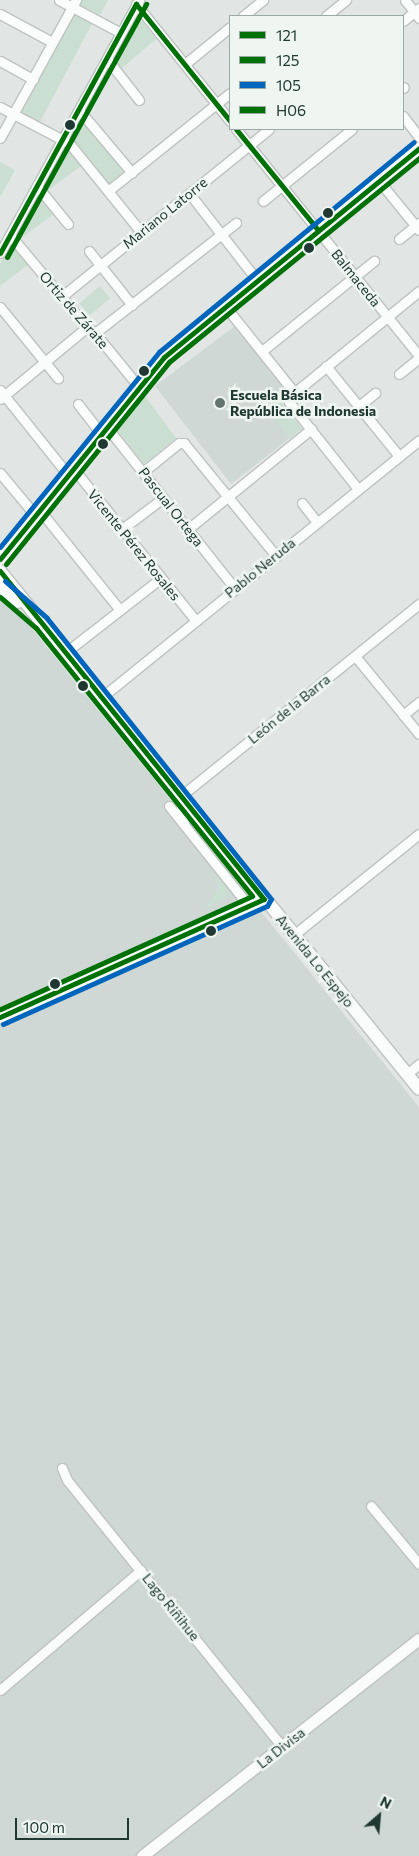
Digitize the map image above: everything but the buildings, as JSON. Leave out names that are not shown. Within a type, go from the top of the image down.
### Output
[{"type":"main road","points":[[0,560],[138,386],[172,349],[419,148]]},
{"type":"main road","name":"Avenida Lo Espejo","points":[[0,571],[419,1089]]},
{"type":"main road","name":"Avenida Lo Espejo","points":[[0,587],[42,623]]},
{"type":"street","points":[[59,0],[74,3],[120,33]]},
{"type":"street","points":[[246,15],[263,0]]},
{"type":"street","points":[[327,15],[346,0]]},
{"type":"street","points":[[404,20],[417,12],[405,0]]},
{"type":"street","points":[[1,250],[138,2],[229,120]]},
{"type":"street","points":[[0,138],[74,3]]},
{"type":"street","points":[[0,14],[52,42]]},
{"type":"street","points":[[185,64],[229,28]]},
{"type":"street","points":[[107,59],[139,100]]},
{"type":"street","points":[[0,61],[32,79]]},
{"type":"street","points":[[108,191],[229,94]]},
{"type":"street","points":[[0,107],[69,143],[142,232]]},
{"type":"street","points":[[79,110],[132,173]]},
{"type":"street","points":[[404,117],[419,137]]},
{"type":"street","name":"Balmaceda","points":[[237,130],[419,357]]},
{"type":"street","name":"Mariano Latorre","points":[[61,297],[268,130]]},
{"type":"street","points":[[263,201],[351,130]]},
{"type":"street","points":[[379,181],[418,226],[399,239]]},
{"type":"street","points":[[37,186],[68,224]]},
{"type":"street","points":[[189,194],[257,280]]},
{"type":"street","points":[[95,333],[236,223]]},
{"type":"street","name":"Ortiz de Zárate","points":[[10,235],[138,386]]},
{"type":"street","points":[[89,251],[132,305]]},
{"type":"street","points":[[262,351],[374,261]]},
{"type":"street","points":[[358,489],[288,399],[294,392],[419,291]]},
{"type":"street","points":[[225,306],[294,392]]},
{"type":"street","points":[[0,307],[58,378]]},
{"type":"street","points":[[2,395],[45,363],[87,327]]},
{"type":"street","points":[[399,374],[419,357]]},
{"type":"street","points":[[326,366],[399,456]]},
{"type":"street","points":[[359,406],[376,393]]},
{"type":"street","name":"Vicente Pérez Rosales","points":[[2,395],[122,529],[196,621]]},
{"type":"street","name":"Pascual Ortega","points":[[78,404],[104,429],[143,472],[235,589]]},
{"type":"street","points":[[188,529],[311,429]]},
{"type":"street","name":"Pablo Neruda","points":[[102,697],[419,440]]},
{"type":"street","points":[[143,472],[179,443],[184,443],[276,556]]},
{"type":"street","points":[[0,473],[30,509],[46,518],[120,610]]},
{"type":"street","points":[[122,529],[163,498]]},
{"type":"street","points":[[302,503],[317,522]]},
{"type":"street","points":[[66,652],[161,578]]},
{"type":"street","name":"León de la Barra","points":[[181,796],[419,604]]},
{"type":"street","points":[[355,656],[419,734]]},
{"type":"street","points":[[404,715],[419,702]]},
{"type":"street","points":[[181,796],[180,802],[184,824]]},
{"type":"street","points":[[169,806],[248,905]]},
{"type":"street","points":[[295,934],[419,834]]},
{"type":"street","points":[[0,1017],[264,898]]},
{"type":"street","points":[[407,1074],[419,1064]]},
{"type":"street","name":"Lago Riñihue","points":[[62,1468],[67,1480],[142,1570],[282,1746]]},
{"type":"street","points":[[371,1506],[419,1564]]},
{"type":"street","points":[[0,1690],[142,1570]]},
{"type":"street","name":"La Divisa","points":[[142,1856],[419,1639]]},
{"type":"shaded area","name":"Escuela Básica República de Indonesia","points":[[235,326],[287,389],[267,407],[290,438],[231,484],[155,386]]},
{"type":"shaded area","points":[[0,594],[17,610],[419,1107],[419,1856],[0,1856]]},
{"type":"green space","points":[[82,0],[108,0],[100,15],[80,5]]},
{"type":"green space","points":[[74,13],[93,23],[39,123],[21,113]]},
{"type":"green space","points":[[137,15],[156,39],[121,69],[114,59]]},
{"type":"green space","points":[[81,120],[126,172],[109,187],[72,140]]},
{"type":"green space","points":[[65,143],[82,165],[46,192],[41,187]]},
{"type":"green space","points":[[0,162],[15,170],[1,196],[0,196]]},
{"type":"green space","points":[[39,191],[55,213],[19,240],[15,235]]},
{"type":"green space","points":[[12,242],[29,264],[0,286],[0,264]]},
{"type":"green space","points":[[100,286],[110,298],[90,316],[79,303]]},
{"type":"green space","points":[[144,395],[176,438],[144,464],[115,427]]},
{"type":"green space","points":[[278,398],[302,429],[290,438],[266,407]]},
{"type":"green space","points":[[212,871],[232,895],[205,908],[219,887]]},
{"type":"transit line","name":"121","points":[[0,253],[136,4],[229,120]]},
{"type":"transit line","name":"H06","points":[[7,257],[146,4]]},
{"type":"transit line","name":"121","points":[[237,130],[318,230]]},
{"type":"transit line","name":"105","points":[[0,547],[159,352],[414,142]]},
{"type":"transit line","name":"121","points":[[0,559],[164,357],[419,148]]},
{"type":"transit line","name":"125","points":[[6,564],[169,362],[419,158]]},
{"type":"transit line","name":"121","points":[[0,571],[264,899]]},
{"type":"transit line","name":"105","points":[[3,1024],[267,906],[271,899],[47,618],[5,581]]},
{"type":"transit line","name":"125","points":[[0,597],[36,628],[252,896],[0,1009]]},
{"type":"transit line","name":"121","points":[[0,1017],[264,899]]},
{"type":"place","name":"Escuela Básica República de Indonesia","points":[[220,403]]}]
